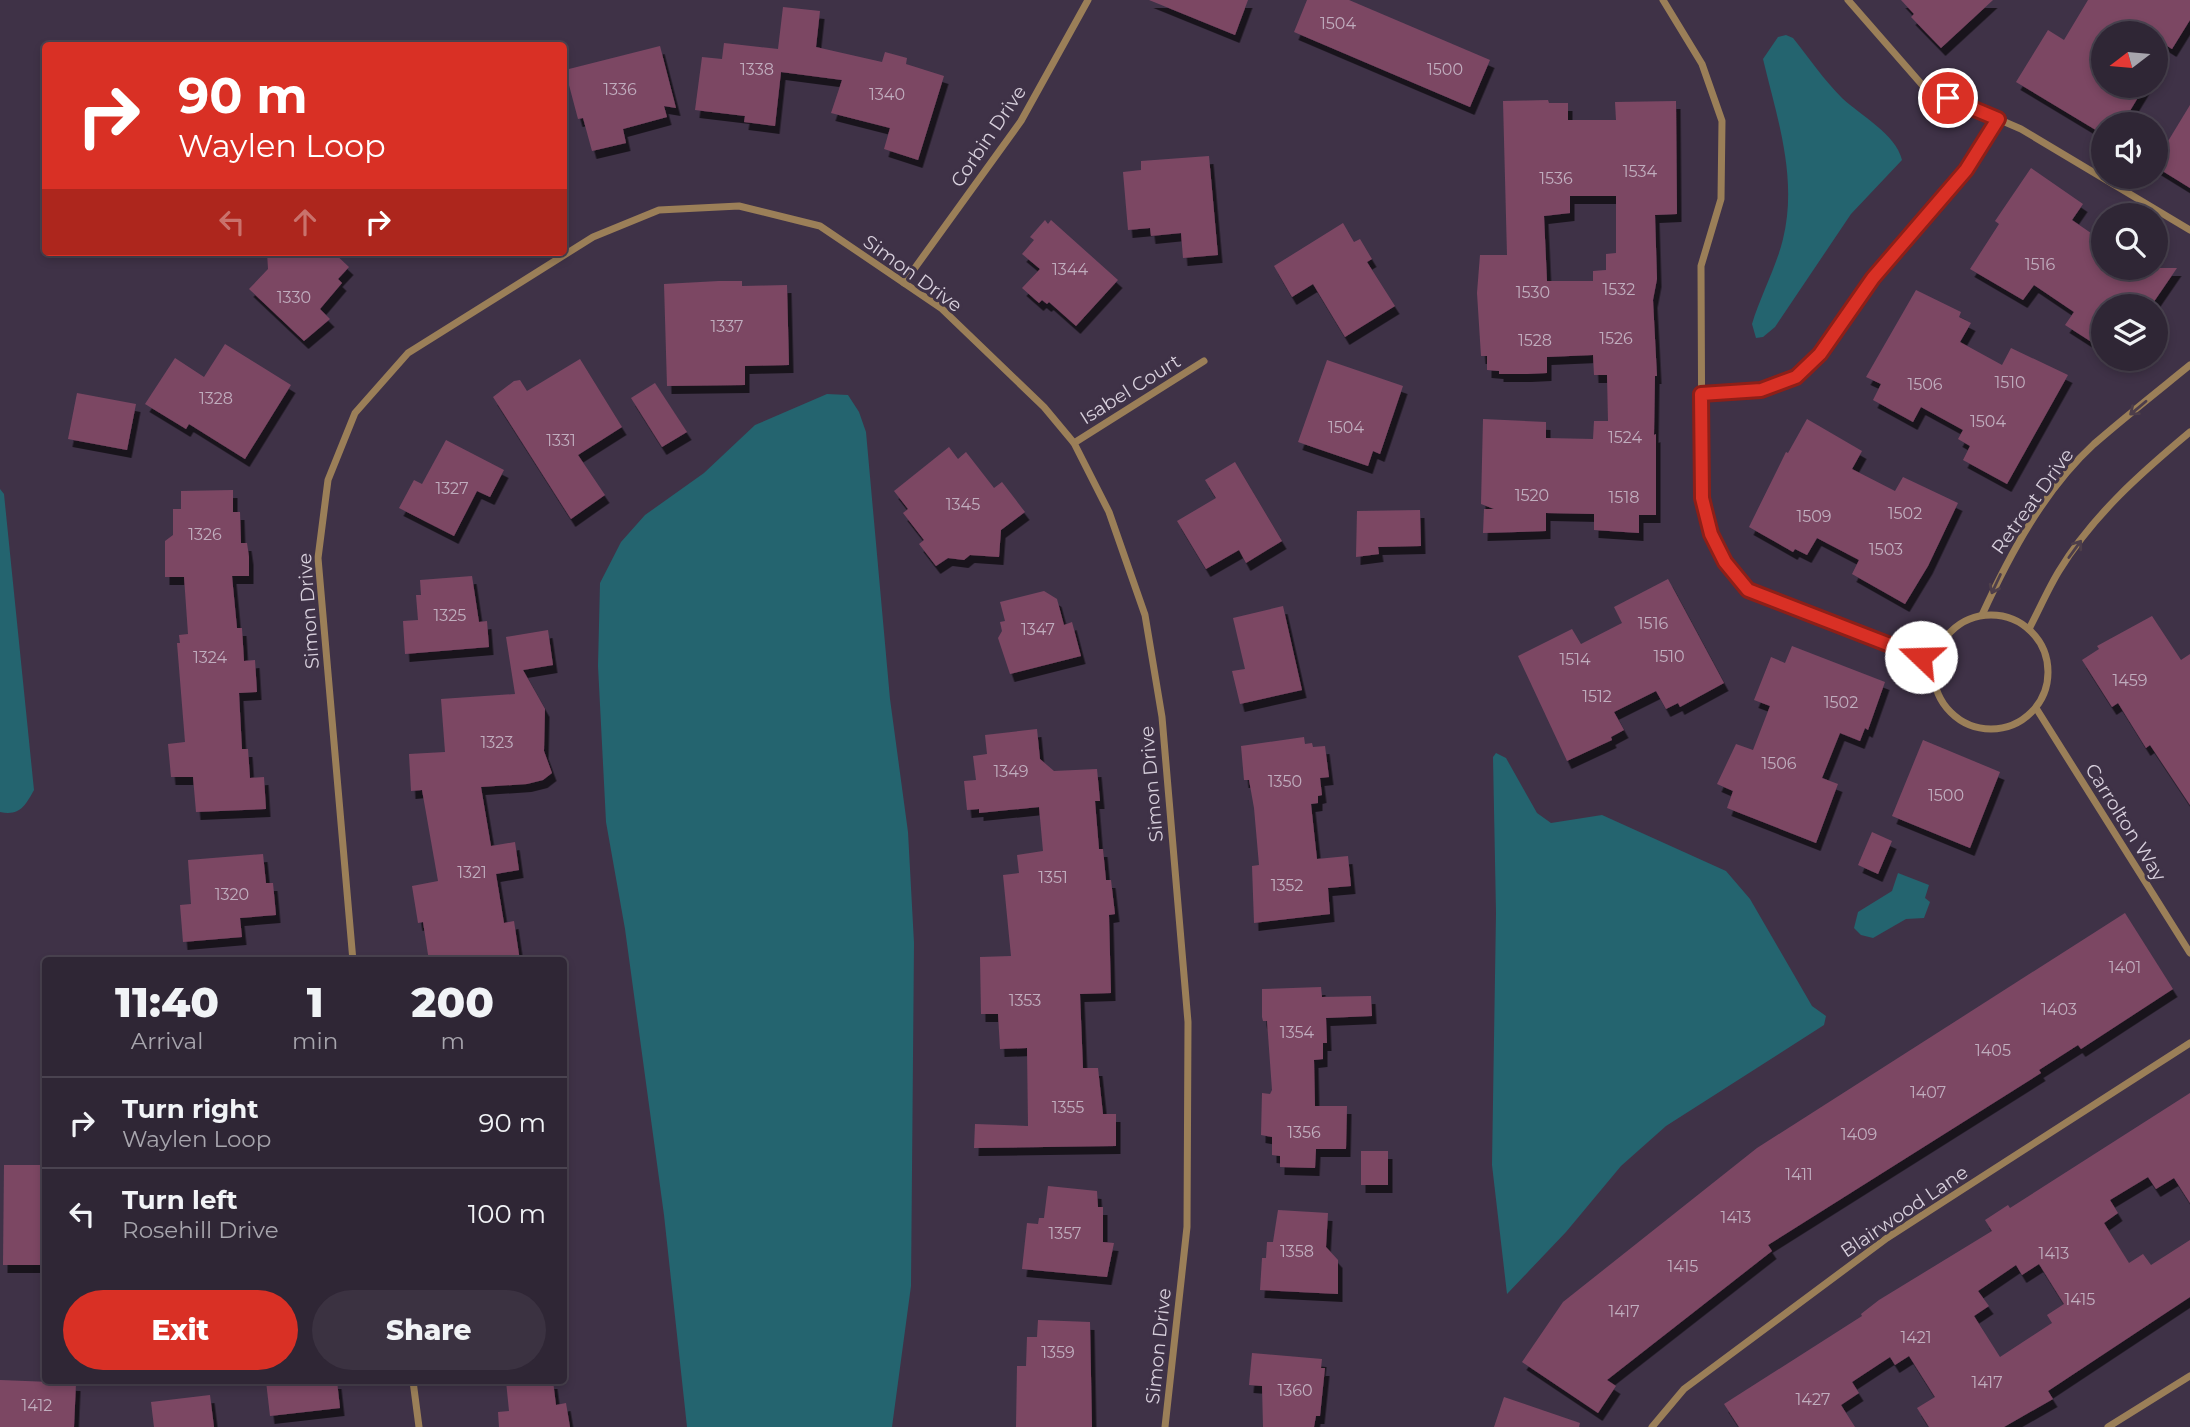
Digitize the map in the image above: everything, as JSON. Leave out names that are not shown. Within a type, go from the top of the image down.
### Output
[{"type":"street","name":"Corbin Drive","points":[[904,283],[1021,121],[1088,0]]},
{"type":"street","points":[[1663,0],[1702,64],[1721,121],[1721,199],[1701,267],[1702,498],[1711,534],[1725,562],[1748,590],[1934,662]]},
{"type":"street","points":[[1848,0],[1924,87],[2021,129],[2190,230]]},
{"type":"street","points":[[1701,394],[1761,390],[1796,377],[1820,354],[1873,278],[1966,170],[1998,119]]},
{"type":"street","name":"Simon Drive","points":[[567,253],[593,237],[659,210],[738,206],[820,226],[941,308],[1044,407],[1074,443],[1109,512],[1145,615],[1161,717],[1188,1022],[1187,1227],[1165,1427]]},
{"type":"street","name":"Simon Drive","points":[[353,957],[318,558],[328,480],[355,412],[408,353],[563,256]]},
{"type":"street","name":"Isabel Court","points":[[1074,443],[1204,361]]},
{"type":"street","name":"Retreat Drive","points":[[1982,615],[2008,557],[2050,497],[2092,446],[2190,365]]},
{"type":"street","points":[[2029,629],[2059,570],[2095,520],[2141,473],[2190,432]]},
{"type":"street","points":[[1982,615],[1998,615],[2029,629],[2040,642],[2048,667],[2045,692],[2036,708],[2022,720],[2004,728],[1985,730],[1967,725],[1951,714],[1940,699],[1934,681],[1934,662],[1940,645],[1950,631],[1965,621],[1982,615]]},
{"type":"street","name":"Carrolton Way","points":[[2036,708],[2190,953]]},
{"type":"street","name":"Blairwood Lane","points":[[1652,1427],[1685,1389],[1887,1238],[2190,1043]]},
{"type":"street","points":[[2108,1427],[2190,1376]]},
{"type":"street","points":[[413,1384],[419,1427]]},
{"type":"shaded area","points":[[1786,35],[1793,38],[1842,98],[1885,133],[1902,160],[1851,214],[1775,327],[1763,337],[1756,338],[1752,324],[1783,239],[1788,193],[1784,148],[1763,59],[1778,37]]},
{"type":"shaded area","points":[[827,394],[848,395],[859,412],[866,432],[890,699],[908,832],[914,943],[911,1286],[892,1427],[687,1427],[664,1215],[625,929],[606,822],[598,666],[600,583],[621,542],[645,515],[704,473],[755,425]]},
{"type":"shaded area","points":[[0,489],[4,494],[34,790],[21,808],[7,813],[0,812]]},
{"type":"shaded area","points":[[1496,753],[1506,758],[1537,813],[1551,823],[1602,815],[1726,871],[1750,899],[1812,1006],[1826,1016],[1824,1025],[1666,1126],[1621,1166],[1566,1232],[1507,1294],[1492,1165],[1496,913],[1493,757]]},
{"type":"shaded area","points":[[1898,873],[1929,885],[1925,898],[1930,902],[1924,918],[1906,919],[1873,938],[1861,935],[1854,928],[1858,912],[1892,891]]},
{"type":"building","points":[[1149,0],[1248,0],[1235,35]]},
{"type":"building","points":[[1307,0],[1349,0],[1490,60],[1470,107],[1294,32]]},
{"type":"building","points":[[1901,0],[1993,0],[1941,48],[1911,17],[1914,14]]},
{"type":"building","points":[[2088,0],[2190,0],[2190,20],[2172,49],[2168,46],[2168,21],[2091,21],[2091,98],[2138,98],[2129,112],[2091,112],[2091,127],[2016,82],[2048,30],[2064,40]]},
{"type":"building","points":[[783,7],[820,11],[816,47],[882,62],[885,52],[907,58],[906,64],[944,76],[918,160],[884,149],[890,128],[831,113],[842,80],[781,72],[775,126],[744,122],[745,116],[695,110],[702,57],[722,59],[724,43],[778,49]]},
{"type":"building","points":[[660,46],[676,108],[664,106],[667,117],[623,129],[626,143],[592,151],[583,118],[578,119],[567,69]]},
{"type":"building","points":[[1548,100],[1549,103],[1568,103],[1568,120],[1616,120],[1615,102],[1676,101],[1677,214],[1655,215],[1657,279],[1653,300],[1657,376],[1654,435],[1656,434],[1656,515],[1639,515],[1639,533],[1594,530],[1594,514],[1546,513],[1546,531],[1483,533],[1484,509],[1494,509],[1481,504],[1483,419],[1546,422],[1546,438],[1593,439],[1594,421],[1608,421],[1607,375],[1594,375],[1593,355],[1547,357],[1547,373],[1527,374],[1499,374],[1499,371],[1487,370],[1487,356],[1481,356],[1477,293],[1480,255],[1507,255],[1503,101]],"holes":[[[1570,196],[1616,196],[1616,253],[1606,254],[1606,270],[1593,271],[1593,281],[1547,281],[1544,216],[1570,213]]]},
{"type":"building","points":[[2190,105],[2190,188],[2168,174],[2168,141]]},
{"type":"building","points":[[1209,156],[1218,255],[1183,258],[1181,233],[1151,236],[1150,228],[1128,230],[1123,172],[1141,170],[1141,161]]},
{"type":"building","points":[[2031,168],[2083,204],[2072,220],[2091,233],[2091,280],[2168,280],[2168,268],[2177,268],[2159,294],[2091,294],[2091,342],[2065,325],[2074,312],[2034,285],[2023,300],[1970,269],[1999,224],[1995,221]]},
{"type":"building","points":[[1045,220],[1048,224],[1051,220],[1118,280],[1076,326],[1049,302],[1047,304],[1042,300],[1039,303],[1022,288],[1040,269],[1022,254],[1034,240],[1030,237]]},
{"type":"building","points":[[1343,223],[1354,242],[1360,239],[1372,259],[1367,262],[1395,306],[1345,337],[1313,284],[1292,297],[1274,266]]},
{"type":"building","points":[[267,256],[337,256],[349,267],[338,279],[342,283],[320,309],[330,319],[304,341],[249,289],[268,269]]},
{"type":"building","points":[[742,281],[742,286],[787,285],[789,365],[745,366],[745,385],[667,386],[664,284]]},
{"type":"building","points":[[1916,290],[1961,312],[1959,317],[1971,323],[1960,342],[2002,365],[2011,348],[2068,375],[2007,484],[1963,460],[1970,446],[1958,439],[1963,430],[1921,407],[1913,422],[1873,400],[1881,384],[1866,377]]},
{"type":"building","points":[[225,344],[291,385],[245,459],[189,424],[186,429],[145,404],[175,358],[204,377]]},
{"type":"building","points":[[580,359],[622,427],[578,455],[605,495],[571,519],[493,397],[514,381],[520,380],[527,391]]},
{"type":"building","points":[[1327,360],[1403,386],[1380,454],[1373,451],[1368,466],[1298,442]]},
{"type":"building","points":[[655,383],[687,432],[662,447],[631,398]]},
{"type":"building","points":[[77,393],[136,404],[127,450],[68,439]]},
{"type":"building","points":[[1807,419],[1862,451],[1852,469],[1895,491],[1903,477],[1958,503],[1928,566],[1905,604],[1852,574],[1859,560],[1817,538],[1807,555],[1795,549],[1793,552],[1749,527],[1786,452],[1788,453]]},
{"type":"building","points":[[446,440],[504,470],[490,497],[477,491],[454,536],[399,508],[414,480],[422,484]]},
{"type":"building","points":[[949,447],[958,459],[966,452],[994,488],[1002,482],[1025,512],[1001,530],[999,557],[970,555],[964,560],[948,558],[936,566],[919,544],[924,540],[903,513],[908,509],[894,491]]},
{"type":"building","points":[[1235,462],[1282,541],[1246,563],[1239,550],[1206,569],[1177,521],[1216,498],[1205,480]]},
{"type":"building","points":[[233,490],[233,512],[240,512],[241,543],[247,543],[249,557],[249,576],[232,576],[237,628],[242,628],[244,661],[255,660],[257,692],[239,693],[242,749],[248,749],[250,778],[264,777],[266,809],[196,812],[193,777],[171,777],[168,744],[185,742],[177,643],[180,643],[179,635],[188,634],[184,577],[165,577],[165,541],[173,535],[173,509],[181,509],[181,491]]},
{"type":"building","points":[[1420,510],[1421,546],[1378,547],[1379,554],[1356,557],[1357,511]]},
{"type":"building","points":[[472,576],[479,622],[487,621],[489,647],[405,654],[403,621],[418,620],[416,595],[421,595],[420,580]]},
{"type":"building","points":[[1668,579],[1724,683],[1680,707],[1678,703],[1666,709],[1656,691],[1614,712],[1624,730],[1611,737],[1612,740],[1567,761],[1518,656],[1572,629],[1581,644],[1622,623],[1614,607]]},
{"type":"building","points":[[1044,591],[1057,599],[1064,625],[1072,622],[1081,656],[1010,674],[998,638],[1002,631],[1000,622],[1005,621],[1000,602]]},
{"type":"building","points":[[1283,606],[1302,690],[1240,704],[1232,671],[1245,669],[1233,618]]},
{"type":"building","points":[[2152,616],[2181,660],[2190,654],[2190,805],[2150,745],[2146,748],[2118,703],[2112,707],[2082,660],[2099,649],[2097,646]]},
{"type":"building","points":[[548,630],[553,665],[523,670],[545,709],[544,751],[552,773],[543,780],[527,784],[481,787],[491,846],[515,842],[519,870],[496,874],[504,923],[514,921],[519,957],[428,957],[423,922],[418,923],[412,886],[438,881],[422,790],[411,791],[409,754],[445,752],[441,699],[515,694],[506,637]]},
{"type":"building","points":[[1792,646],[1885,682],[1868,730],[1865,728],[1860,741],[1840,733],[1822,778],[1838,784],[1816,843],[1727,808],[1733,791],[1717,784],[1736,744],[1753,750],[1770,706],[1754,700],[1771,657],[1785,663]]},
{"type":"building","points":[[1037,729],[1040,759],[1054,771],[1097,769],[1100,801],[1095,801],[1099,849],[1103,849],[1106,880],[1111,880],[1115,914],[1109,915],[1111,993],[1080,994],[1083,1068],[1098,1068],[1103,1114],[1116,1114],[1116,1146],[974,1148],[975,1124],[1028,1126],[1027,1048],[1000,1049],[998,1014],[981,1014],[980,957],[1011,956],[1003,875],[1019,873],[1017,855],[1043,851],[1039,807],[979,813],[979,809],[967,810],[964,781],[976,780],[973,756],[987,754],[985,735]]},
{"type":"building","points":[[1304,737],[1305,744],[1312,743],[1313,747],[1325,746],[1329,777],[1320,778],[1322,795],[1318,796],[1318,803],[1311,804],[1317,859],[1348,856],[1351,886],[1328,888],[1330,914],[1254,923],[1252,866],[1259,865],[1254,808],[1249,780],[1244,780],[1241,746]]},
{"type":"building","points":[[1923,740],[2000,772],[1970,848],[1892,816]]},
{"type":"building","points":[[1872,832],[1892,841],[1878,874],[1858,865]]},
{"type":"building","points":[[263,854],[266,883],[273,883],[276,915],[240,918],[242,937],[183,942],[180,905],[191,904],[188,860]]},
{"type":"building","points":[[2125,913],[2173,989],[2081,1049],[2078,1045],[2039,1070],[2041,1073],[1768,1245],[1772,1251],[1607,1380],[1616,1386],[1598,1413],[1522,1362],[1563,1302],[1757,1148]]},
{"type":"building","points":[[1321,987],[1322,997],[1371,996],[1372,1016],[1326,1018],[1327,1043],[1323,1043],[1323,1059],[1314,1060],[1315,1106],[1347,1106],[1346,1149],[1316,1149],[1315,1168],[1280,1167],[1280,1156],[1272,1155],[1272,1137],[1261,1135],[1262,1093],[1270,1094],[1272,1090],[1267,1021],[1263,1021],[1262,1017],[1262,989]]},
{"type":"building","points":[[2190,1093],[2190,1203],[2174,1178],[2156,1189],[2148,1177],[2110,1200],[2118,1213],[2104,1223],[2129,1263],[2143,1254],[2151,1265],[2190,1240],[2190,1297],[2048,1391],[2053,1399],[2004,1427],[1929,1427],[1917,1408],[1935,1397],[1909,1356],[1895,1365],[1890,1357],[1852,1382],[1859,1393],[1841,1405],[1855,1427],[1739,1427],[1724,1404],[1862,1316],[1861,1314],[1879,1300],[1992,1231],[1985,1220],[2008,1205],[2010,1208]],"holes":[[[2039,1264],[2064,1304],[2047,1315],[2052,1323],[2000,1357],[1974,1316],[1989,1306],[1978,1291],[2016,1265],[2022,1275]]]},
{"type":"building","points":[[1361,1151],[1388,1151],[1388,1185],[1361,1185]]},
{"type":"building","points":[[4,1165],[42,1165],[42,1265],[3,1265]]},
{"type":"building","points":[[1048,1186],[1097,1191],[1098,1207],[1103,1207],[1103,1242],[1114,1243],[1107,1277],[1022,1269],[1027,1223],[1038,1224],[1039,1218],[1044,1218]]},
{"type":"building","points":[[1278,1210],[1328,1213],[1326,1247],[1338,1260],[1338,1294],[1260,1290],[1262,1258],[1266,1258],[1267,1242],[1273,1242]]},
{"type":"building","points":[[1038,1320],[1090,1322],[1092,1427],[1016,1427],[1017,1366],[1026,1366],[1027,1337],[1037,1337]]},
{"type":"building","points":[[1252,1353],[1322,1359],[1321,1368],[1325,1368],[1320,1416],[1316,1416],[1314,1427],[1263,1427],[1262,1386],[1249,1385]]},
{"type":"building","points":[[0,1380],[76,1384],[74,1427],[0,1427]]},
{"type":"building","points":[[266,1384],[337,1384],[340,1408],[270,1416]]},
{"type":"building","points":[[506,1384],[553,1384],[556,1405],[566,1403],[570,1427],[499,1427],[498,1412],[509,1411]]},
{"type":"building","points":[[210,1395],[214,1427],[154,1427],[151,1402]]},
{"type":"building","points":[[1504,1397],[1580,1423],[1579,1427],[1494,1427]]},
{"type":"route","points":[[1921,657],[1748,590],[1725,562],[1711,534],[1702,498],[1701,394],[1761,390],[1796,377],[1820,354],[1873,278],[1966,170],[1998,119],[1948,98]]}]
